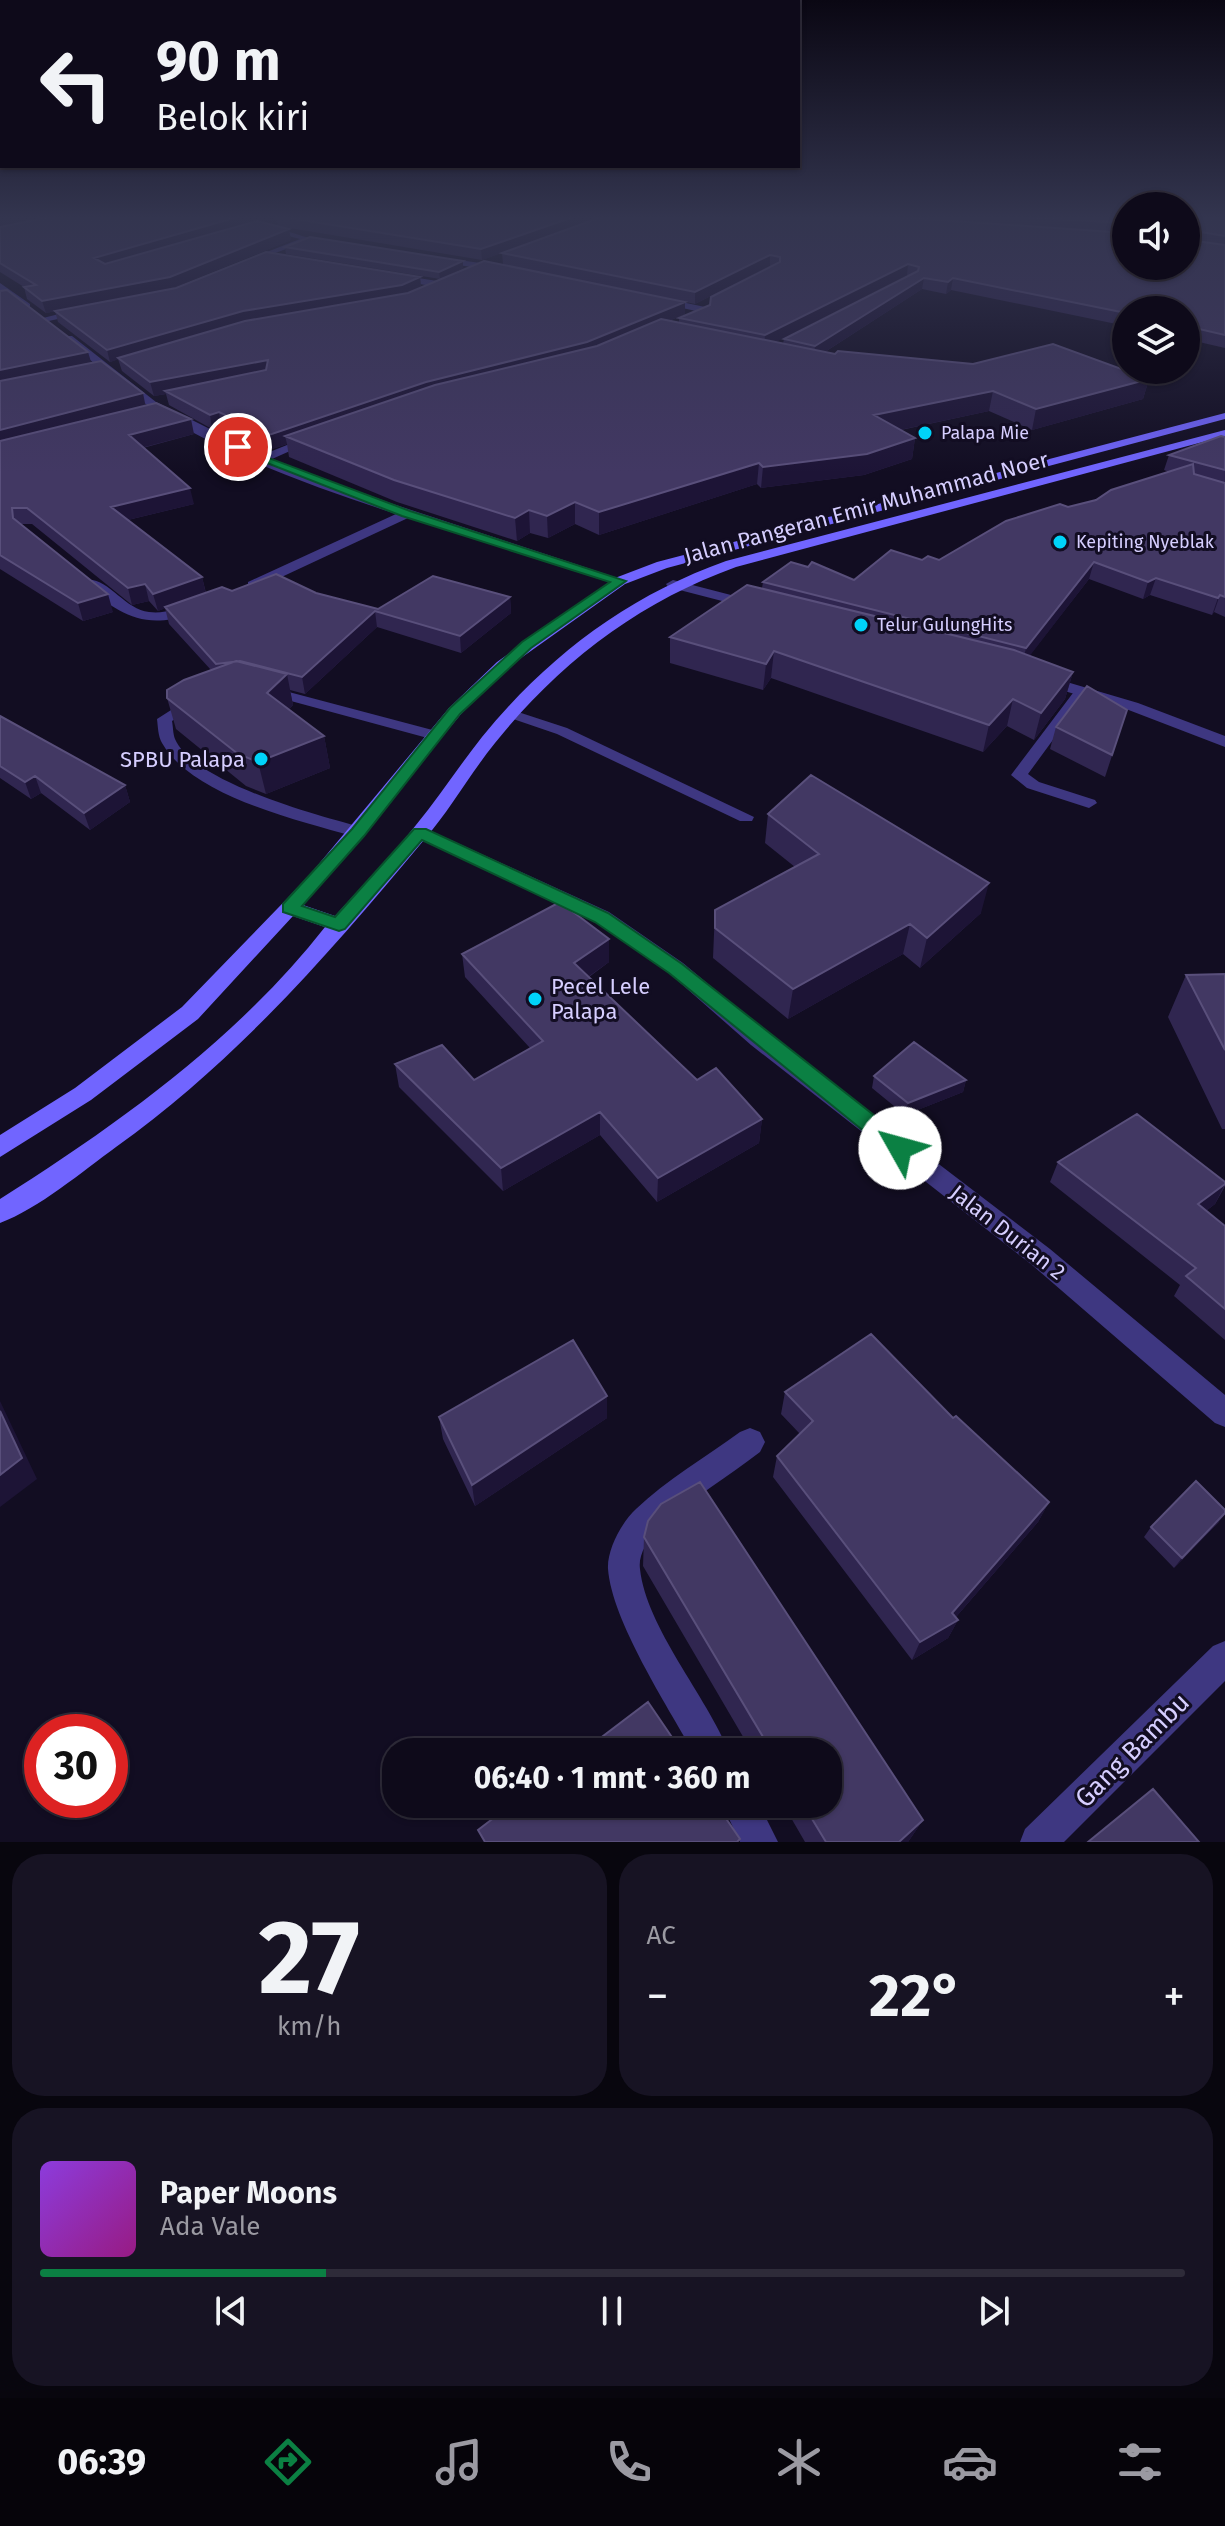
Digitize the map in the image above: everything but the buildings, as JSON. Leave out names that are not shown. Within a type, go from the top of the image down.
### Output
[{"type":"main road","name":"Jalan Pangeran Emir Muhammad Noer","points":[[0,1147],[31,1130],[154,1043],[190,1013],[358,832],[455,711],[526,645],[620,581],[662,565],[1225,416]]},
{"type":"main road","name":"Jalan Pangeran Emir Muhammad Noer","points":[[0,1212],[149,1113],[295,978],[420,832],[512,714],[591,637],[673,584],[794,546],[1225,433]]},
{"type":"main road","points":[[1039,465],[1061,476]]},
{"type":"main road","points":[[777,534],[794,546]]},
{"type":"main road","points":[[526,645],[567,658]]},
{"type":"main road","points":[[290,908],[339,925]]},
{"type":"street","points":[[21,302],[156,406],[263,459],[406,514],[620,581]]},
{"type":"street","points":[[667,302],[705,312],[678,323]]},
{"type":"street","points":[[44,319],[89,310]]},
{"type":"street","points":[[94,371],[123,364]]},
{"type":"street","points":[[263,459],[323,436]]},
{"type":"street","points":[[233,593],[406,514]]},
{"type":"street","points":[[81,575],[138,617],[169,617],[203,604]]},
{"type":"street","points":[[673,584],[766,608]]},
{"type":"street","points":[[1027,675],[1132,706],[1225,742]]},
{"type":"street","name":"Jalan Durian 2","points":[[420,832],[602,917],[676,968],[759,1039],[1041,1257],[1225,1413]]},
{"type":"street","points":[[705,1738],[631,1598],[624,1568],[635,1533],[647,1519],[750,1442]]},
{"type":"street","name":"Gang Bambu","points":[[1038,1842],[1225,1658]]},
{"type":"street","points":[[747,1818],[760,1842]]},
{"type":"lane","points":[[698,308],[711,302]]},
{"type":"lane","points":[[251,686],[435,735]]},
{"type":"lane","points":[[211,690],[176,708],[164,719],[162,730],[172,746],[214,781],[257,802],[358,832]]},
{"type":"lane","points":[[1081,692],[1019,775],[1033,785],[1089,803]]},
{"type":"lane","points":[[512,714],[562,731],[746,817]]},
{"type":"place","name":"Palapa Mie","points":[[925,433]]},
{"type":"place","name":"Kepiting Nyeblak","points":[[1060,542]]},
{"type":"place","name":"Telur GulungHits","points":[[861,625]]},
{"type":"place","name":"SPBU Palapa","points":[[261,759]]},
{"type":"place","name":"Pecel Lele Palapa","points":[[535,999]]},
{"type":"route","points":[[238,447],[406,514],[620,581],[526,645],[455,711],[358,832],[290,908],[339,925],[420,832],[525,878],[602,917],[676,968],[759,1039],[900,1148]]}]
